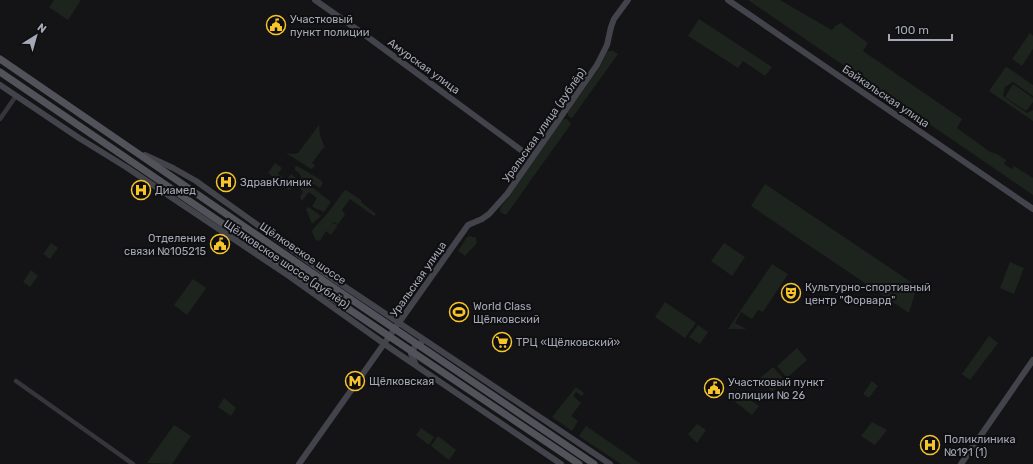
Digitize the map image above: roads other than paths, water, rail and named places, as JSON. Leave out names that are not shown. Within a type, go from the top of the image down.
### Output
[{"type":"main road","name":"Амурская улица","points":[[315,0],[353,26],[521,150]]},
{"type":"main road","name":"Уральская улица (дублёр)","points":[[468,225],[489,214],[507,194],[597,65],[607,45],[609,31],[614,20],[628,0]]},
{"type":"main road","name":"Байкальская улица","points":[[728,0],[1033,209]]},
{"type":"main road","name":"Щёлковское шоссе","points":[[0,60],[594,464]]},
{"type":"main road","name":"Щёлковское шоссе","points":[[0,72],[579,464]]},
{"type":"main road","name":"Щёлковское шоссе (дублёр)","points":[[0,85],[79,138],[122,164],[333,306],[384,344],[561,464]]},
{"type":"main road","name":"Щёлковское шоссе (дублёр)","points":[[134,150],[173,168],[196,181],[301,256],[610,464]]},
{"type":"main road","points":[[166,185],[214,227]]},
{"type":"main road","name":"Уральская улица","points":[[299,464],[468,225]]},
{"type":"main road","points":[[417,366],[411,354],[412,349],[418,343],[424,342],[431,344]]},
{"type":"main road","points":[[961,464],[1033,360]]},
{"type":"street","points":[[0,119],[16,96]]},
{"type":"street","points":[[16,381],[133,464]]},
{"type":"place","name":"Участковый пункт полиции","points":[[276,25]]},
{"type":"place","name":"ЗдравКлиник","points":[[226,182]]},
{"type":"place","name":"Диамед","points":[[141,190]]},
{"type":"place","name":"Отделение связи №105215","points":[[220,244]]},
{"type":"place","name":"Культурно-спортивный центр \"Форвард\"","points":[[791,293]]},
{"type":"place","name":"World Class Щёлковский","points":[[459,312]]},
{"type":"place","name":"ТРЦ «Щёлковский»","points":[[502,342]]},
{"type":"place","name":"Щёлковская","points":[[355,381]]},
{"type":"place","name":"Участковый пункт полиции № 26","points":[[714,388]]},
{"type":"place","name":"Поликлиника №191 (1)","points":[[930,445]]}]
